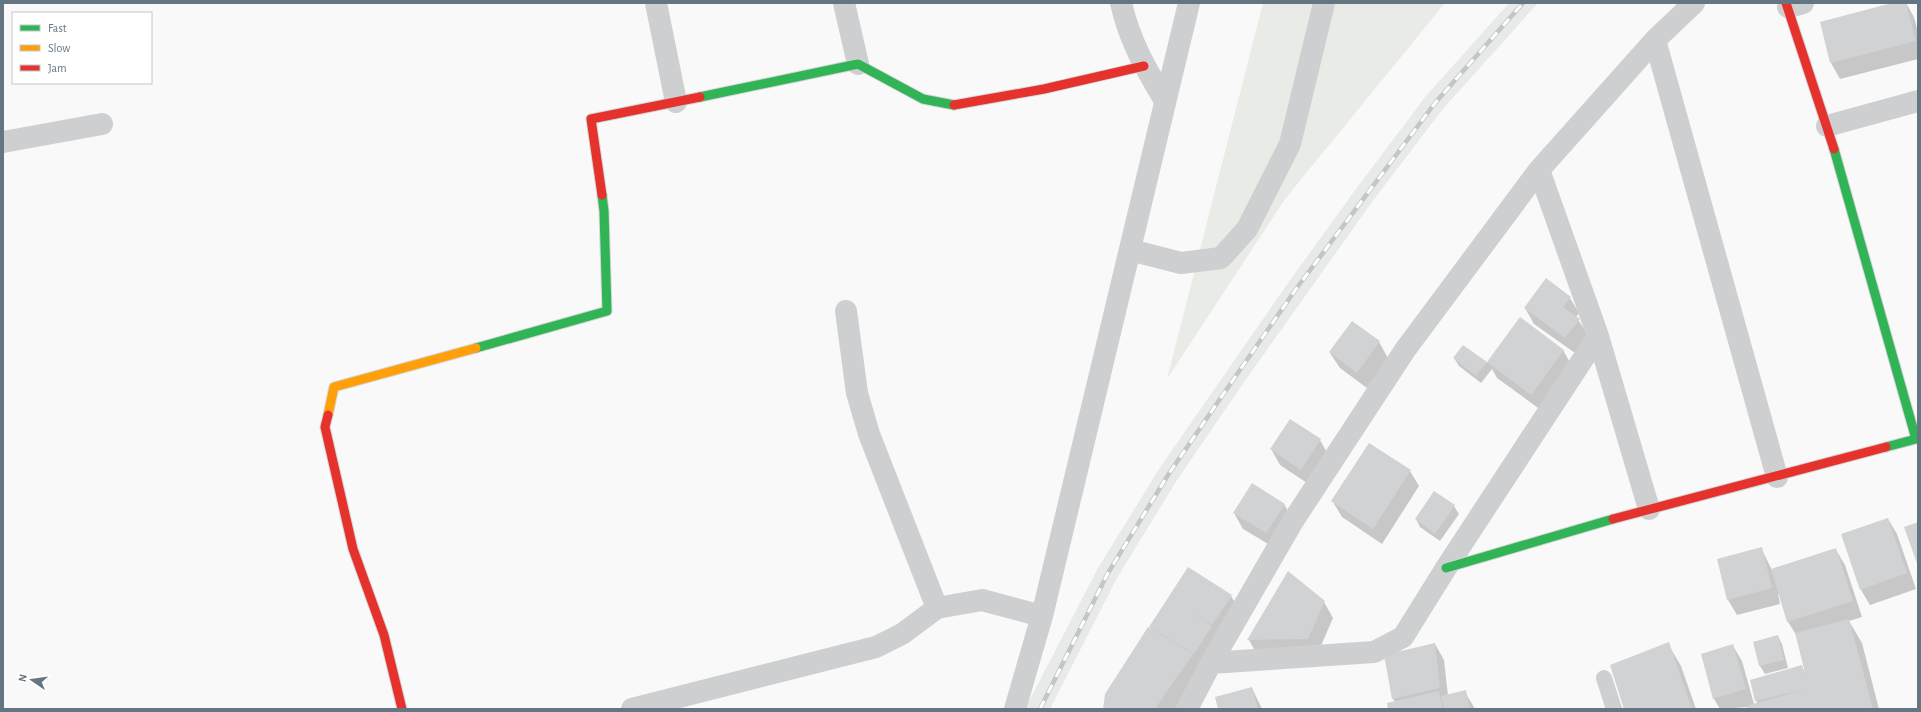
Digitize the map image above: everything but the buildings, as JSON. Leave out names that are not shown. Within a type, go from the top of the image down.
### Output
[{"type":"street","points":[[656,3],[676,102]]},
{"type":"street","points":[[844,3],[858,64]]},
{"type":"street","points":[[1121,3],[1127,29],[1144,66],[1165,101]]},
{"type":"street","points":[[1015,709],[1042,616],[1189,3]]},
{"type":"street","points":[[1130,250],[1181,263],[1221,258],[1247,229],[1290,144],[1324,3]]},
{"type":"street","points":[[1187,709],[1211,663],[1293,520],[1405,350],[1539,170],[1655,40],[1694,3]]},
{"type":"street","points":[[1446,568],[1649,509],[1777,477],[1916,439],[1793,4]]},
{"type":"street","points":[[1655,40],[1777,477]]},
{"type":"street","points":[[402,709],[384,635],[353,550],[325,427],[334,387],[607,311],[604,211],[591,119],[858,64],[923,99],[956,105],[1044,89],[1144,66]]},
{"type":"street","points":[[1827,126],[1918,101]]},
{"type":"street","points":[[3,142],[102,124]]},
{"type":"street","points":[[1539,170],[1598,336],[1649,509]]},
{"type":"street","points":[[846,311],[857,393],[869,434],[937,608]]},
{"type":"street","points":[[1211,663],[1374,652],[1403,637],[1446,568],[1598,336]]},
{"type":"street","points":[[632,709],[876,647],[902,634],[937,608],[982,600],[1042,616]]},
{"type":"lane","points":[[1604,678],[1614,709]]},
{"type":"shaded area","points":[[1263,3],[1445,3],[1285,199],[1167,379]]},
{"type":"shaded area","points":[[1509,3],[1538,3],[1442,110],[1372,202],[1242,385],[1177,480],[1117,578],[1050,709],[1025,709],[1098,568],[1159,469],[1288,283],[1356,189],[1426,96]]},
{"type":"railway","points":[[1040,709],[1108,573],[1168,475],[1296,289],[1435,103],[1523,3]]},
{"type":"traffic: fast","points":[[700,97],[858,64],[923,99],[954,105]]},
{"type":"traffic: fast","points":[[1834,149],[1916,439],[1886,447]]},
{"type":"traffic: fast","points":[[476,348],[607,311],[604,211],[602,195]]},
{"type":"traffic: fast","points":[[1446,568],[1613,519]]},
{"type":"traffic: slow","points":[[328,415],[334,387],[476,348]]},
{"type":"traffic: jam","points":[[1786,3],[1834,149]]},
{"type":"traffic: jam","points":[[954,105],[1044,89],[1144,66]]},
{"type":"traffic: jam","points":[[602,195],[591,119],[700,97]]},
{"type":"traffic: jam","points":[[328,415],[325,427],[353,549],[384,635],[402,709]]},
{"type":"traffic: jam","points":[[1613,519],[1886,447]]}]
